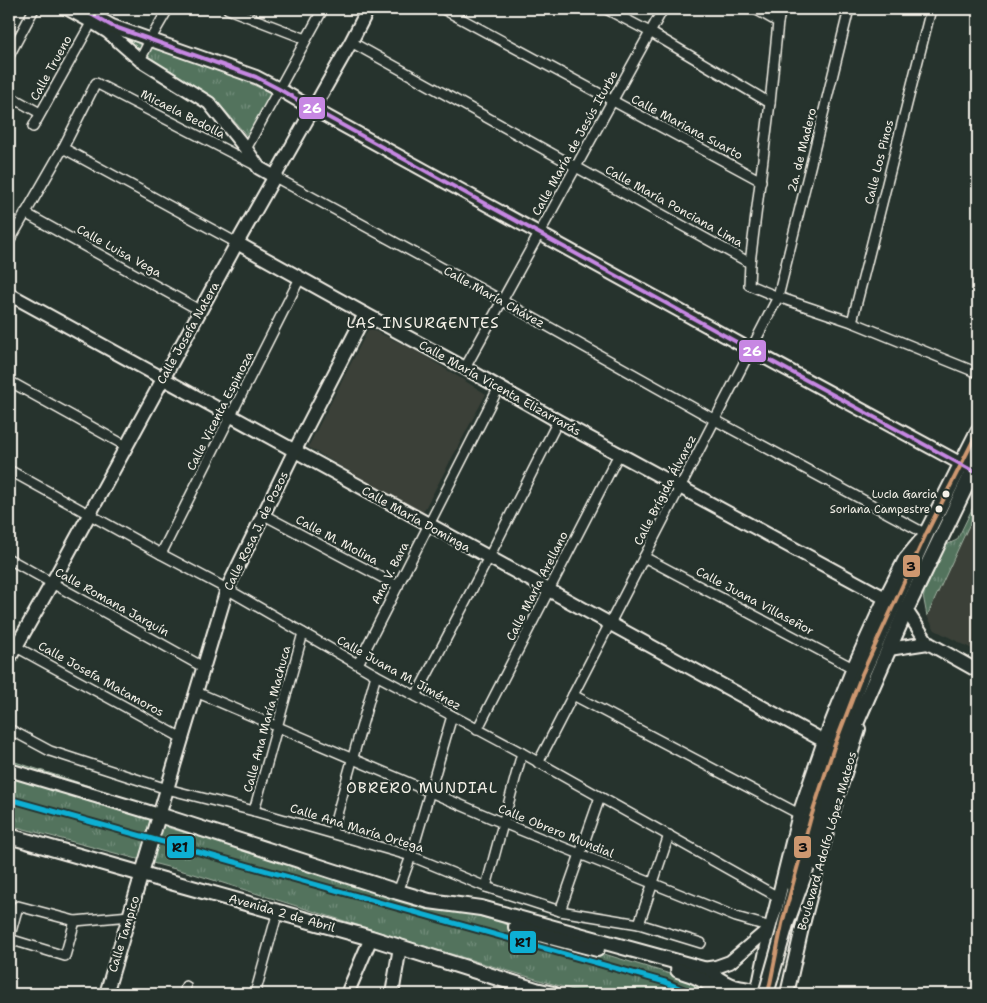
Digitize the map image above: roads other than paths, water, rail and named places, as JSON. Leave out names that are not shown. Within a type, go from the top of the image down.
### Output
[{"type":"main road","name":"Boulevard Adolfo López Mateos","points":[[761,994],[807,867],[843,752],[971,465],[978,431]]},
{"type":"main road","name":"Boulevard Adolfo López Mateos","points":[[793,885],[811,817],[834,747],[862,674],[926,534],[971,465]]},
{"type":"main road","points":[[159,815],[398,892],[547,936],[691,974],[709,984],[721,987],[734,987],[761,994]]},
{"type":"main road","name":"Avenida 2 de Abril","points":[[9,836],[371,938],[553,994]]},
{"type":"main road","points":[[429,901],[481,908],[703,969],[721,987]]},
{"type":"street","points":[[9,56],[34,9]]},
{"type":"street","points":[[68,9],[95,15]]},
{"type":"street","points":[[82,9],[112,26],[256,77],[751,350],[971,465]]},
{"type":"street","points":[[140,60],[168,9]]},
{"type":"street","points":[[228,9],[306,39]]},
{"type":"street","points":[[246,149],[324,9]]},
{"type":"street","name":"Calle Josefa Natera","points":[[9,659],[12,645],[52,583],[237,243],[368,9]]},
{"type":"street","name":"Calle Mariana Suarto","points":[[443,9],[761,181]]},
{"type":"street","points":[[606,9],[650,32],[770,103]]},
{"type":"street","name":"Calle María de Jesús Iturbe","points":[[464,368],[664,9]]},
{"type":"street","points":[[755,9],[778,22]]},
{"type":"street","points":[[750,263],[778,22],[782,9]]},
{"type":"street","name":"2a. de Madero","points":[[778,297],[849,9]]},
{"type":"street","name":"Calle Los Pinos","points":[[852,322],[931,9]]},
{"type":"street","name":"Calle María Chávez","points":[[95,15],[108,32],[140,60],[209,103],[259,168],[501,300],[715,420],[926,534]]},
{"type":"street","name":"Calle Trueno","points":[[33,127],[95,15]]},
{"type":"street","name":"Calle María Ponciana Lima","points":[[351,42],[750,263],[749,285],[852,322],[978,373]]},
{"type":"street","name":"Micaela Bedolla","points":[[62,148],[96,83],[259,168]]},
{"type":"street","points":[[9,96],[40,113]]},
{"type":"street","points":[[9,242],[62,148]]},
{"type":"street","name":"Calle María Vicenta Elizarrarás","points":[[62,148],[558,421],[885,598]]},
{"type":"street","name":"Calle Luisa Vega","points":[[25,213],[200,311]]},
{"type":"street","name":"Calle Vicenta Espinoza","points":[[161,554],[300,278]]},
{"type":"street","name":"Calle María Dominga","points":[[9,294],[231,418],[824,742]]},
{"type":"street","name":"Calle Brígida Álvarez","points":[[538,763],[778,297]]},
{"type":"street","name":"Calle Rosa J. de Pozos","points":[[142,874],[227,589],[294,452],[365,314]]},
{"type":"street","points":[[9,381],[126,446]]},
{"type":"street","name":"Ana V. Bara","points":[[358,664],[499,387]]},
{"type":"street","points":[[416,696],[558,421]]},
{"type":"street","name":"Calle María Arellano","points":[[477,730],[619,454]]},
{"type":"street","name":"Calle Juana M. Jiménez","points":[[9,470],[227,589],[376,675],[522,753],[778,897]]},
{"type":"street","name":"Calle M. Molina","points":[[264,515],[398,586]]},
{"type":"street","name":"Boulevard Adolfo López Mateos","points":[[761,994],[771,926],[778,897],[800,814],[824,742],[853,668],[885,598],[905,559],[926,534]]},
{"type":"street","name":"Calle Juana Villaseñor","points":[[644,557],[853,668]]},
{"type":"street","name":"Calle Romana Jarquín","points":[[9,559],[203,667]]},
{"type":"street","points":[[906,610],[928,643],[978,671]]},
{"type":"street","name":"Calle Ana María Machuca","points":[[254,811],[303,633]]},
{"type":"street","points":[[889,649],[928,643]]},
{"type":"street","name":"Calle Josefa Matamoros","points":[[12,645],[182,738]]},
{"type":"street","points":[[332,832],[376,675]]},
{"type":"street","name":"Boulevard Adolfo López Mateos","points":[[787,994],[829,824],[871,690]]},
{"type":"street","name":"Calle Obrero Mundial","points":[[196,692],[503,823],[652,884],[736,917],[771,926]]},
{"type":"street","points":[[573,695],[800,814]]},
{"type":"street","points":[[398,892],[411,856],[452,716]]},
{"type":"street","name":"Calle Ana María Ortega","points":[[9,729],[50,751],[166,789],[332,832],[411,856],[486,887],[560,911],[639,924],[701,943]]},
{"type":"street","points":[[486,887],[522,753]]},
{"type":"street","points":[[9,770],[159,815]]},
{"type":"street","points":[[560,911],[600,797]]},
{"type":"street","points":[[639,924],[669,835]]},
{"type":"street","name":"Calle Tampico","points":[[106,994],[142,874]]},
{"type":"street","points":[[76,922],[65,956],[9,939],[18,906],[76,922],[130,916]]},
{"type":"street","points":[[255,994],[278,911]]},
{"type":"street","points":[[703,969],[730,962],[771,926]]},
{"type":"street","points":[[347,994],[371,938]]},
{"type":"street","points":[[392,994],[400,947]]},
{"type":"place","name":"Lucia Garcia","points":[[946,494]]},
{"type":"place","name":"Soriana Campestre","points":[[939,509]]},
{"type":"district","name":"LAS INSURGENTES","points":[[423,323]]},
{"type":"district","name":"OBRERO MUNDIAL","points":[[422,788]]}]
